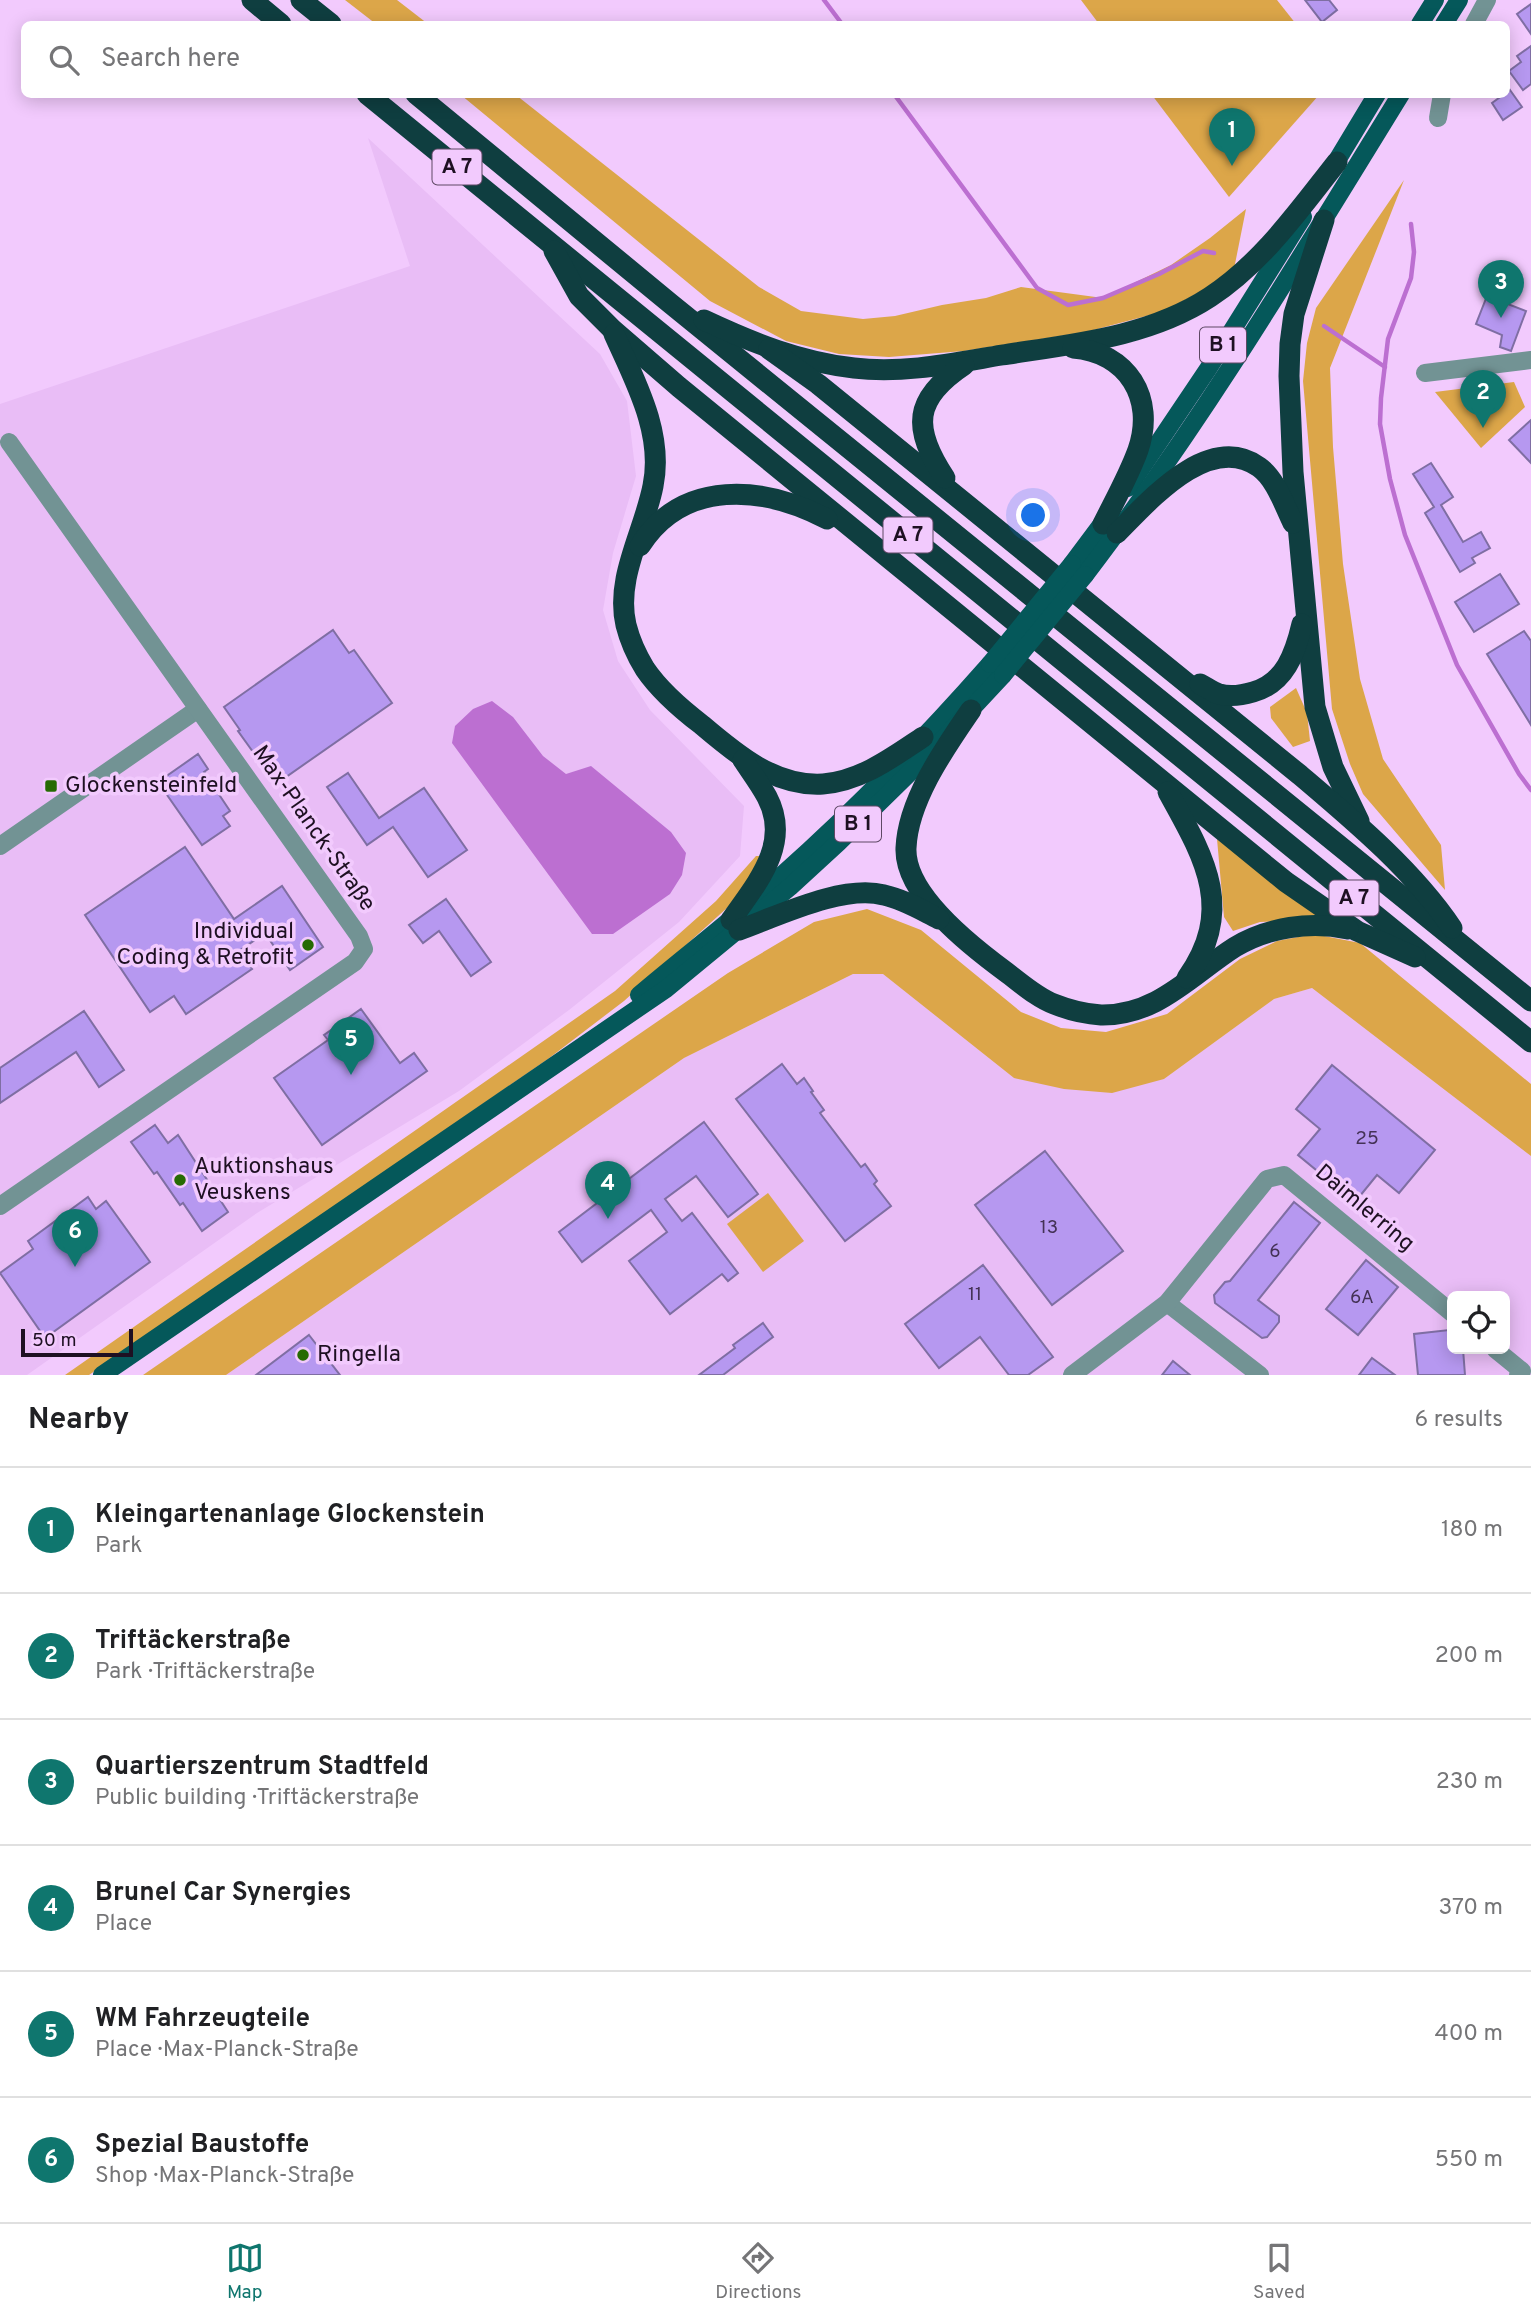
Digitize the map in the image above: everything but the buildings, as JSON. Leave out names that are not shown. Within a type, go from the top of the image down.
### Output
[{"type":"highway","points":[[252,0],[277,21]]},
{"type":"highway","points":[[301,0],[327,21]]},
{"type":"highway","name":"A 7","points":[[372,98],[1531,1042]]},
{"type":"highway","name":"A 7","points":[[421,98],[1531,1001]]},
{"type":"highway","points":[[671,304],[769,349],[819,363],[856,368],[918,368],[1053,347],[1128,332],[1170,318],[1210,297],[1246,270],[1337,162]]},
{"type":"highway","points":[[1324,220],[1294,314],[1290,344],[1290,425],[1315,707],[1333,766],[1364,832]]},
{"type":"highway","points":[[547,240],[579,296],[688,396],[1161,781],[1286,881],[1357,932]]},
{"type":"highway","points":[[612,329],[640,392],[652,429],[656,457],[653,486],[625,581],[623,604],[634,649],[646,671],[663,691],[742,758],[796,782],[823,784],[855,777],[923,737]]},
{"type":"highway","points":[[1053,347],[1088,349],[1108,357],[1124,368],[1136,384],[1142,405],[1143,427],[1139,447],[1110,528]]},
{"type":"highway","points":[[769,349],[818,384],[1300,775],[1364,832],[1433,900],[1465,947]]},
{"type":"highway","points":[[956,496],[929,454],[923,433],[923,412],[930,395],[944,378],[972,360]]},
{"type":"highway","points":[[1110,528],[1191,468],[1222,458],[1239,459],[1259,467],[1272,481],[1298,534]]},
{"type":"highway","points":[[631,563],[642,543],[666,516],[700,499],[720,495],[758,495],[779,499],[808,509],[863,538]]},
{"type":"highway","points":[[1165,665],[1220,695],[1242,695],[1266,688],[1281,676],[1289,662],[1306,608]]},
{"type":"highway","points":[[971,710],[943,752],[910,824],[906,850],[915,883],[944,922],[1029,990],[1053,1004],[1100,1015],[1126,1013],[1151,1005],[1179,989],[1233,948],[1264,934],[1313,925],[1330,925],[1357,932],[1439,968]]},
{"type":"highway","points":[[735,925],[766,870],[775,843],[775,819],[768,799],[742,758]]},
{"type":"highway","points":[[1161,781],[1203,859],[1213,912],[1205,947],[1179,989]]},
{"type":"highway","points":[[735,925],[832,897],[859,892],[884,895],[944,922]]},
{"type":"main road","points":[[1422,21],[1435,0]]},
{"type":"main road","points":[[1446,21],[1459,0]]},
{"type":"main road","name":"B 1","points":[[1110,528],[1375,98]]},
{"type":"main road","name":"B 1","points":[[102,1375],[575,1051],[839,842],[971,710],[996,670],[1079,569],[1216,390],[1399,98]]},
{"type":"main road","name":"B 1","points":[[735,925],[923,737],[996,670]]},
{"type":"street","points":[[1476,21],[1487,0]]},
{"type":"street","points":[[1438,118],[1441,98]]},
{"type":"street","points":[[1425,373],[1531,359]]},
{"type":"street","name":"Max-Planck-Straße","points":[[0,1206],[355,962],[364,949],[359,936],[9,442]]},
{"type":"street","points":[[0,846],[198,709]]},
{"type":"street","name":"Daimlerring","points":[[1072,1375],[1167,1303],[1267,1179],[1284,1175],[1447,1309]]},
{"type":"street","points":[[1167,1303],[1260,1375]]},
{"type":"street","points":[[1501,1354],[1522,1371],[1518,1375]]},
{"type":"shaded area","points":[[345,0],[397,0],[424,21],[372,21]]},
{"type":"shaded area","points":[[1081,0],[1277,0],[1294,21],[1097,21]]},
{"type":"shaded area","points":[[465,98],[520,98],[759,287],[801,311],[863,319],[895,316],[986,298],[1021,287],[1103,298],[1171,265],[1246,209],[1234,269],[1165,311],[1086,332],[964,351],[889,357],[839,354],[786,341],[710,301]]},
{"type":"shaded area","points":[[1154,98],[1316,98],[1229,197]]},
{"type":"shaded area","name":"Glockensteinfeld","points":[[368,138],[600,354],[627,401],[636,476],[613,553],[603,610],[618,661],[650,710],[744,806],[740,856],[679,922],[569,1010],[459,1091],[257,1213],[27,1375],[0,1375],[0,404],[410,266]]},
{"type":"shaded area","points":[[1404,180],[1330,368],[1333,447],[1343,564],[1360,679],[1383,759],[1441,845],[1445,890],[1363,794],[1332,709],[1303,381],[1307,343],[1316,308]]},
{"type":"shaded area","points":[[1514,382],[1525,407],[1481,448],[1435,392]]},
{"type":"shaded area","points":[[1296,688],[1307,713],[1310,741],[1293,747],[1271,718],[1270,707]]},
{"type":"shaded area","points":[[492,701],[513,717],[543,756],[566,774],[591,766],[671,832],[686,853],[682,875],[670,894],[613,934],[592,934],[452,743],[455,726],[473,709]]},
{"type":"shaded area","points":[[1217,839],[1322,919],[1260,922],[1233,931],[1224,917]]},
{"type":"shaded area","points":[[756,856],[764,856],[738,898],[624,1001],[548,1059],[89,1375],[65,1375],[615,991],[716,901]]},
{"type":"shaded area","points":[[867,909],[921,930],[1021,1012],[1061,1028],[1106,1032],[1167,1014],[1240,959],[1277,941],[1314,934],[1360,943],[1531,1084],[1531,1156],[1312,988],[1274,999],[1164,1079],[1112,1093],[1064,1089],[1014,1078],[883,974],[853,974],[684,1058],[226,1375],[143,1375],[728,973],[814,922]]},
{"type":"shaded area","points":[[853,974],[883,974],[1014,1078],[1164,1079],[1274,999],[1312,988],[1531,1156],[1531,1375],[226,1375],[684,1058]]},
{"type":"shaded area","points":[[768,1193],[804,1241],[763,1272],[727,1224]]},
{"type":"waterway","points":[[824,0],[840,21]]},
{"type":"waterway","points":[[897,98],[1037,288],[1068,305],[1103,298],[1203,251],[1214,253]]},
{"type":"waterway","points":[[1411,224],[1414,252],[1411,278],[1388,339],[1381,398],[1380,424],[1390,479],[1405,535],[1457,665],[1519,774],[1531,790]]},
{"type":"waterway","points":[[1324,326],[1385,367]]},
{"type":"place","name":"Kleingartenanlage Glockenstein","points":[[1232,166]]},
{"type":"place","name":"Quartierszentrum Stadtfeld","points":[[1501,318]]},
{"type":"place","name":"Triftäckerstraße","points":[[1483,428]]},
{"type":"place","name":"Glockensteinfeld","points":[[51,786]]},
{"type":"place","name":"Individual Coding & Retrofit","points":[[308,945]]},
{"type":"place","name":"WM Fahrzeugteile","points":[[351,1075]]},
{"type":"place","name":"Auktionshaus Veuskens","points":[[180,1180]]},
{"type":"place","name":"Brunel Car Synergies","points":[[608,1219]]},
{"type":"place","name":"Spezial Baustoffe","points":[[75,1267]]},
{"type":"place","name":"Ringella","points":[[303,1355]]}]
